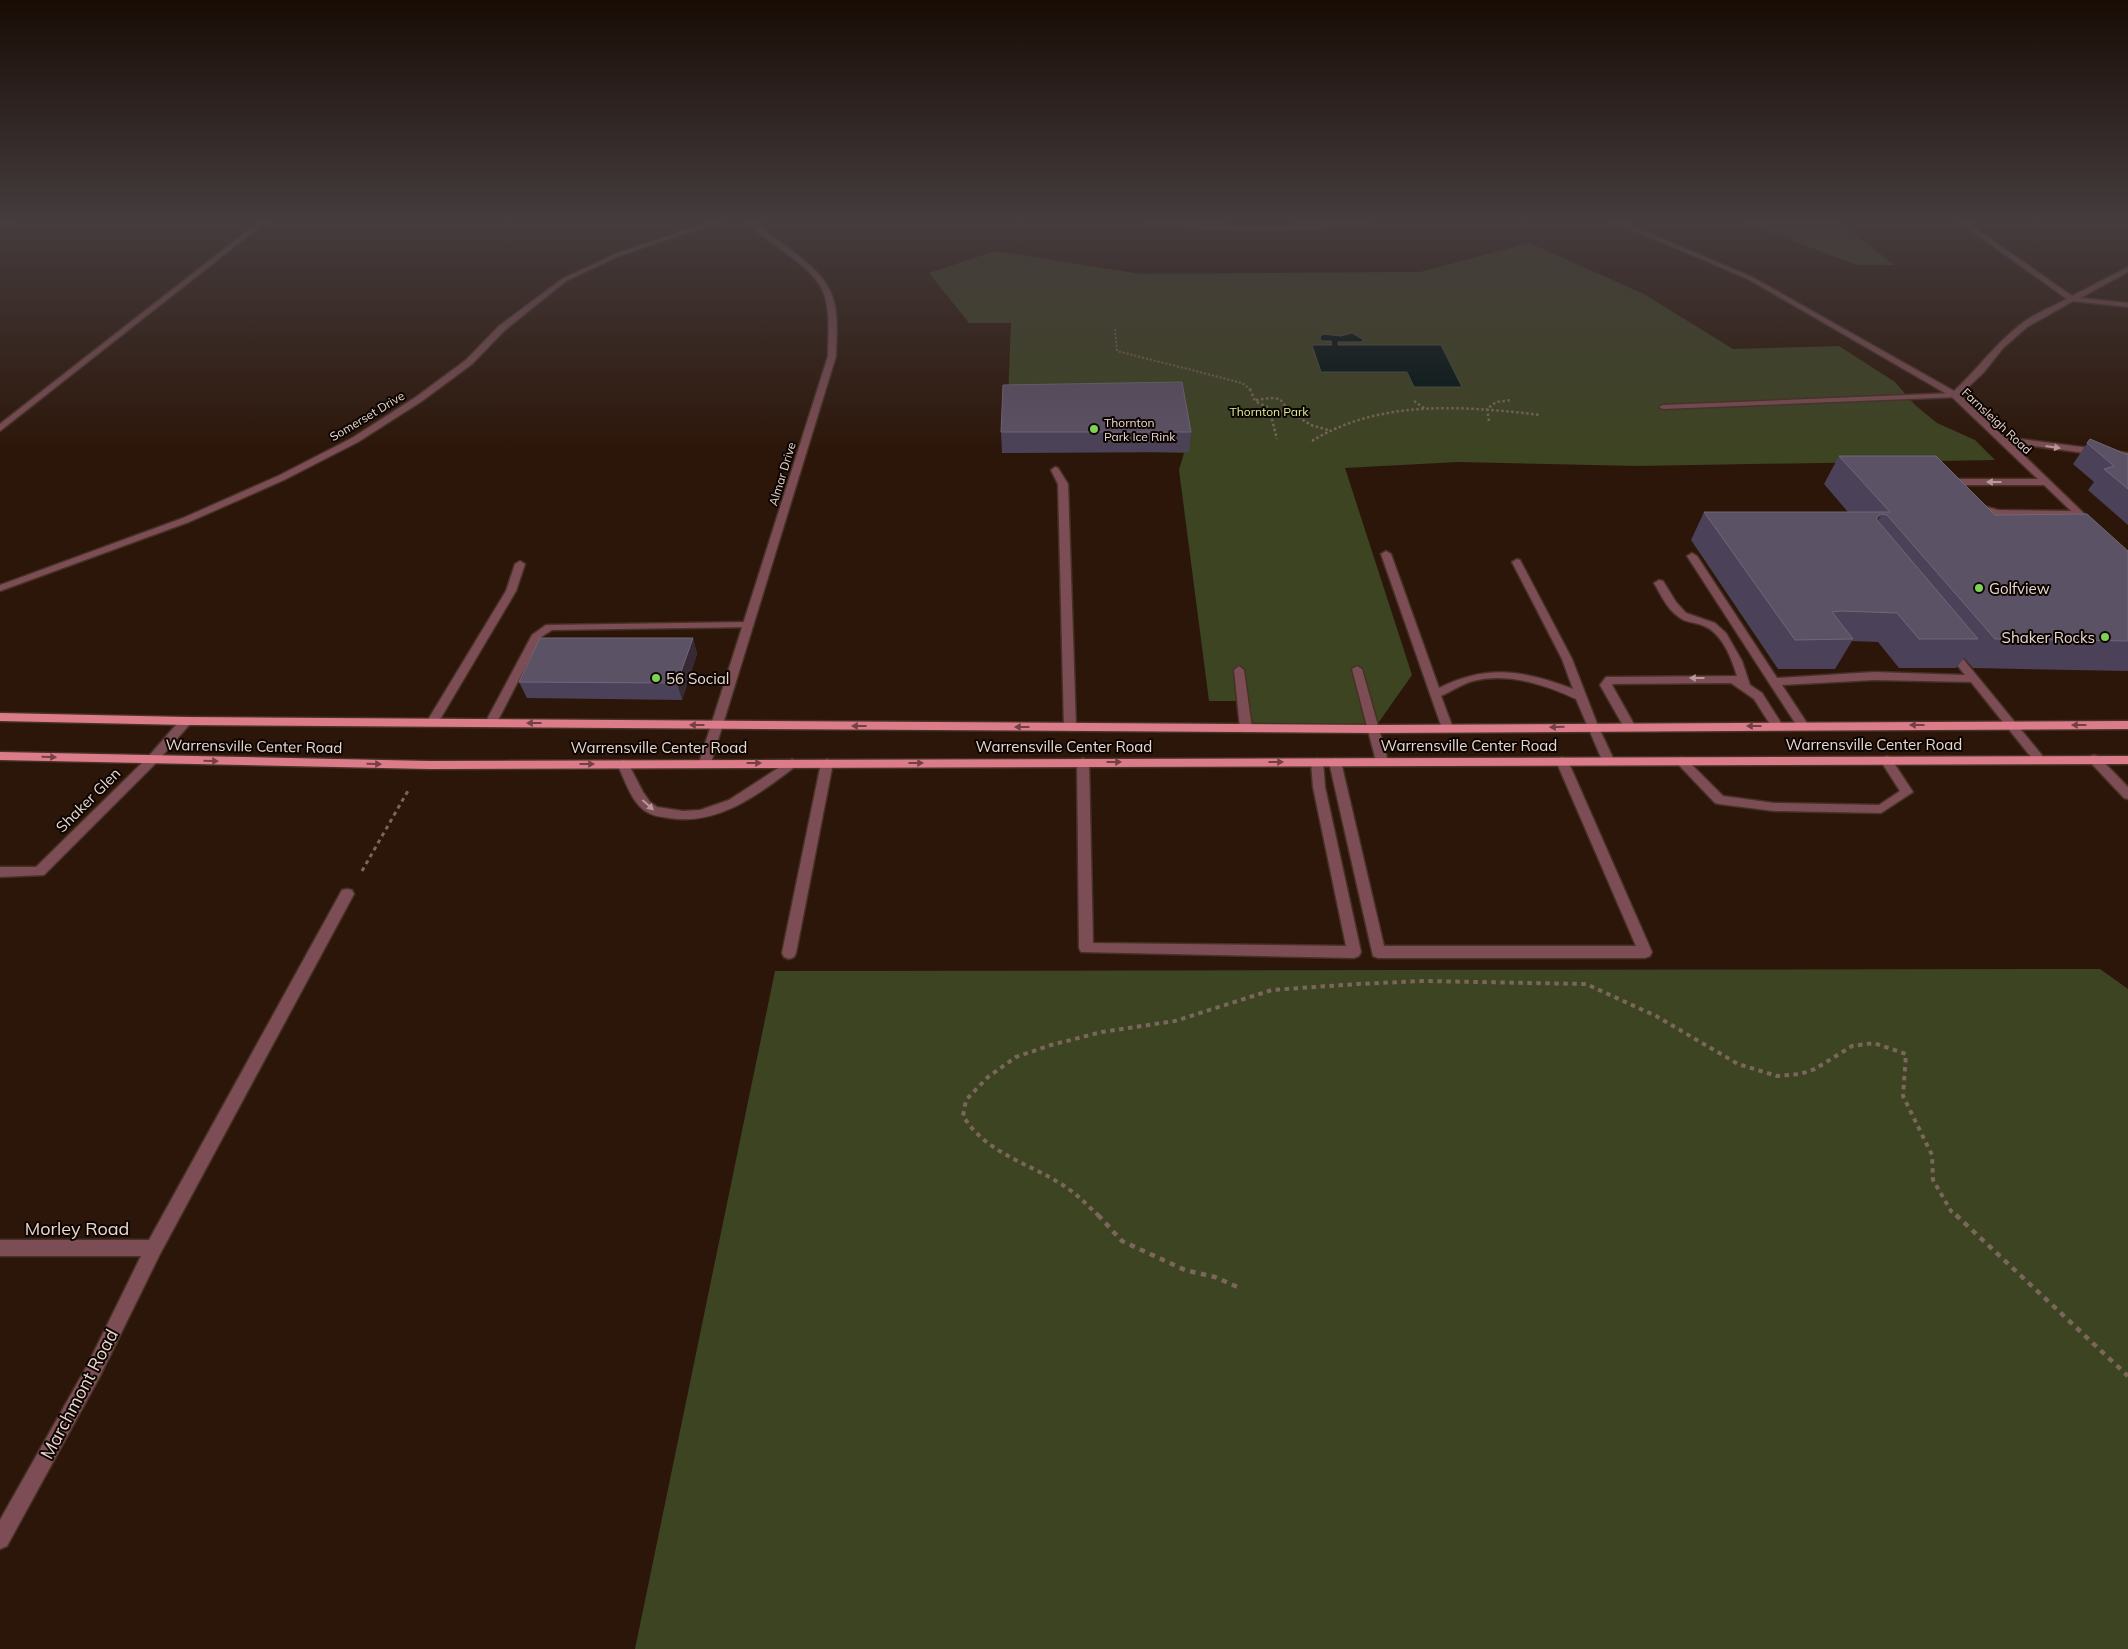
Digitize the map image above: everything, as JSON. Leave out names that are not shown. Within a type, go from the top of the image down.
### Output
[{"type":"main road","name":"Warrensville Center Road","points":[[0,716],[186,721],[1374,729],[1592,726],[2128,725]]},
{"type":"main road","name":"Warrensville Center Road","points":[[0,756],[429,765],[1608,760],[2128,760]]},
{"type":"street","points":[[0,428],[166,298]]},
{"type":"street","name":"Somerset Drive","points":[[0,588],[186,520],[281,478],[355,440],[419,399],[468,362],[502,328],[541,298]]},
{"type":"street","name":"Almar Drive","points":[[705,763],[832,356],[832,318],[827,298]]},
{"type":"street","name":"Farnsleigh Road","points":[[1786,298],[1955,395],[2004,440],[2043,482],[2100,534]]},
{"type":"street","points":[[1663,407],[1955,395],[1981,370],[2000,346],[2024,325],[2072,299],[2128,305]]},
{"type":"street","points":[[2004,440],[2128,456]]},
{"type":"street","points":[[1055,470],[1063,484],[1070,727]]},
{"type":"street","points":[[2043,482],[1957,484],[1957,490],[1978,508],[1997,513],[2079,514]]},
{"type":"street","points":[[1386,554],[1448,728]]},
{"type":"street","points":[[1692,556],[1803,726]]},
{"type":"street","points":[[1517,562],[1567,658],[1592,726],[1608,760]]},
{"type":"street","points":[[432,723],[511,591],[520,564]]},
{"type":"street","points":[[1659,584],[1677,611],[1684,616],[1706,623],[1719,632],[1737,661],[1743,674],[1744,685]]},
{"type":"street","points":[[491,723],[537,635],[550,627],[748,626]]},
{"type":"street","points":[[1944,643],[2039,760]]},
{"type":"street","points":[[1356,669],[1382,761]]},
{"type":"street","points":[[1239,670],[1246,728]]},
{"type":"street","points":[[1774,682],[1828,676],[1876,675],[1974,679]]},
{"type":"street","points":[[1435,695],[1472,678],[1504,677],[1535,680],[1563,688],[1581,697]]},
{"type":"street","points":[[1629,726],[1606,685],[1610,680],[1733,679],[1758,696],[1777,726]]},
{"type":"street","name":"Shaker Glen","points":[[0,872],[40,872],[152,760],[186,721]]},
{"type":"street","points":[[1681,761],[1719,800],[1774,807],[1881,809],[1907,792],[1886,760]]},
{"type":"street","points":[[2094,760],[2128,795]]},
{"type":"street","points":[[1335,762],[1378,952],[1645,952],[1562,761]]},
{"type":"street","points":[[1083,762],[1086,948],[1354,952],[1320,787],[1317,762]]},
{"type":"street","points":[[623,764],[638,794],[651,809],[674,816],[697,815],[721,809],[762,786],[792,763]]},
{"type":"street","points":[[789,953],[827,763]]},
{"type":"street","name":"Marchmont Road","points":[[0,1539],[93,1372],[154,1248],[347,894]]},
{"type":"street","name":"Morley Road","points":[[0,1248],[154,1248]]},
{"type":"path","points":[[1114,329],[1117,351],[1242,383],[1250,389],[1255,401],[1270,410],[1290,411],[1311,425],[1328,430]]},
{"type":"path","points":[[1255,401],[1280,398],[1286,402],[1290,411]]},
{"type":"path","points":[[1487,409],[1496,402],[1512,400]]},
{"type":"path","points":[[1414,401],[1425,409]]},
{"type":"path","points":[[1312,441],[1328,430],[1353,421],[1425,409],[1487,409],[1541,415]]},
{"type":"path","points":[[1487,409],[1489,422]]},
{"type":"path","points":[[1270,410],[1277,439]]},
{"type":"path","points":[[362,871],[409,789]]},
{"type":"path","points":[[1242,1289],[1215,1277],[1185,1270],[1122,1241],[1099,1216],[1070,1190],[988,1145],[974,1132],[963,1116],[966,1100],[988,1077],[1016,1057],[1051,1045],[1102,1032],[1175,1021],[1272,990],[1423,981],[1586,984],[1656,1016],[1738,1064],[1777,1076],[1800,1074],[1815,1069],[1832,1056],[1852,1046],[1874,1043],[1906,1054],[1902,1096],[1932,1155],[1933,1180],[1951,1212],[2128,1376]]},
{"type":"green space","name":"Thornton Park","points":[[949,298],[1650,298],[1733,349],[1839,346],[1895,382],[1915,405],[1937,423],[1975,440],[1995,460],[1637,466],[1458,462],[1345,468],[1412,675],[1374,729],[1246,728],[1243,701],[1209,701],[1179,470],[1184,453],[1006,448],[1011,323],[969,323]]},
{"type":"green space","points":[[2100,969],[2128,989],[2128,1649],[635,1649],[775,971]]},
{"type":"shaded area","points":[[1352,333],[1364,340],[1361,342],[1338,342],[1338,345],[1441,345],[1462,387],[1414,387],[1407,372],[1321,372],[1312,345],[1332,345],[1331,341],[1321,341],[1320,337],[1323,334],[1341,336]]},
{"type":"building","points":[[1182,382],[1191,432],[1001,432],[1003,385]]},
{"type":"building","points":[[2090,439],[2128,455],[2128,489],[2104,469],[2114,466],[2087,443]]},
{"type":"building","points":[[1839,456],[1936,456],[1995,515],[2087,514],[2128,551],[2128,641],[1995,639],[1887,515],[1882,514],[1877,517],[1877,520],[1978,639],[1919,639],[1897,613],[1841,611],[1832,612],[1853,639],[1795,640],[1704,512],[1890,512]]},
{"type":"building","points":[[540,638],[693,638],[677,683],[519,682]]},
{"type":"place","name":"Thornton Park Ice Rink","points":[[1094,429]]},
{"type":"place","name":"Golfview","points":[[1979,588]]},
{"type":"place","name":"Shaker Rocks","points":[[2105,637]]},
{"type":"place","name":"56 Social","points":[[656,678]]}]
